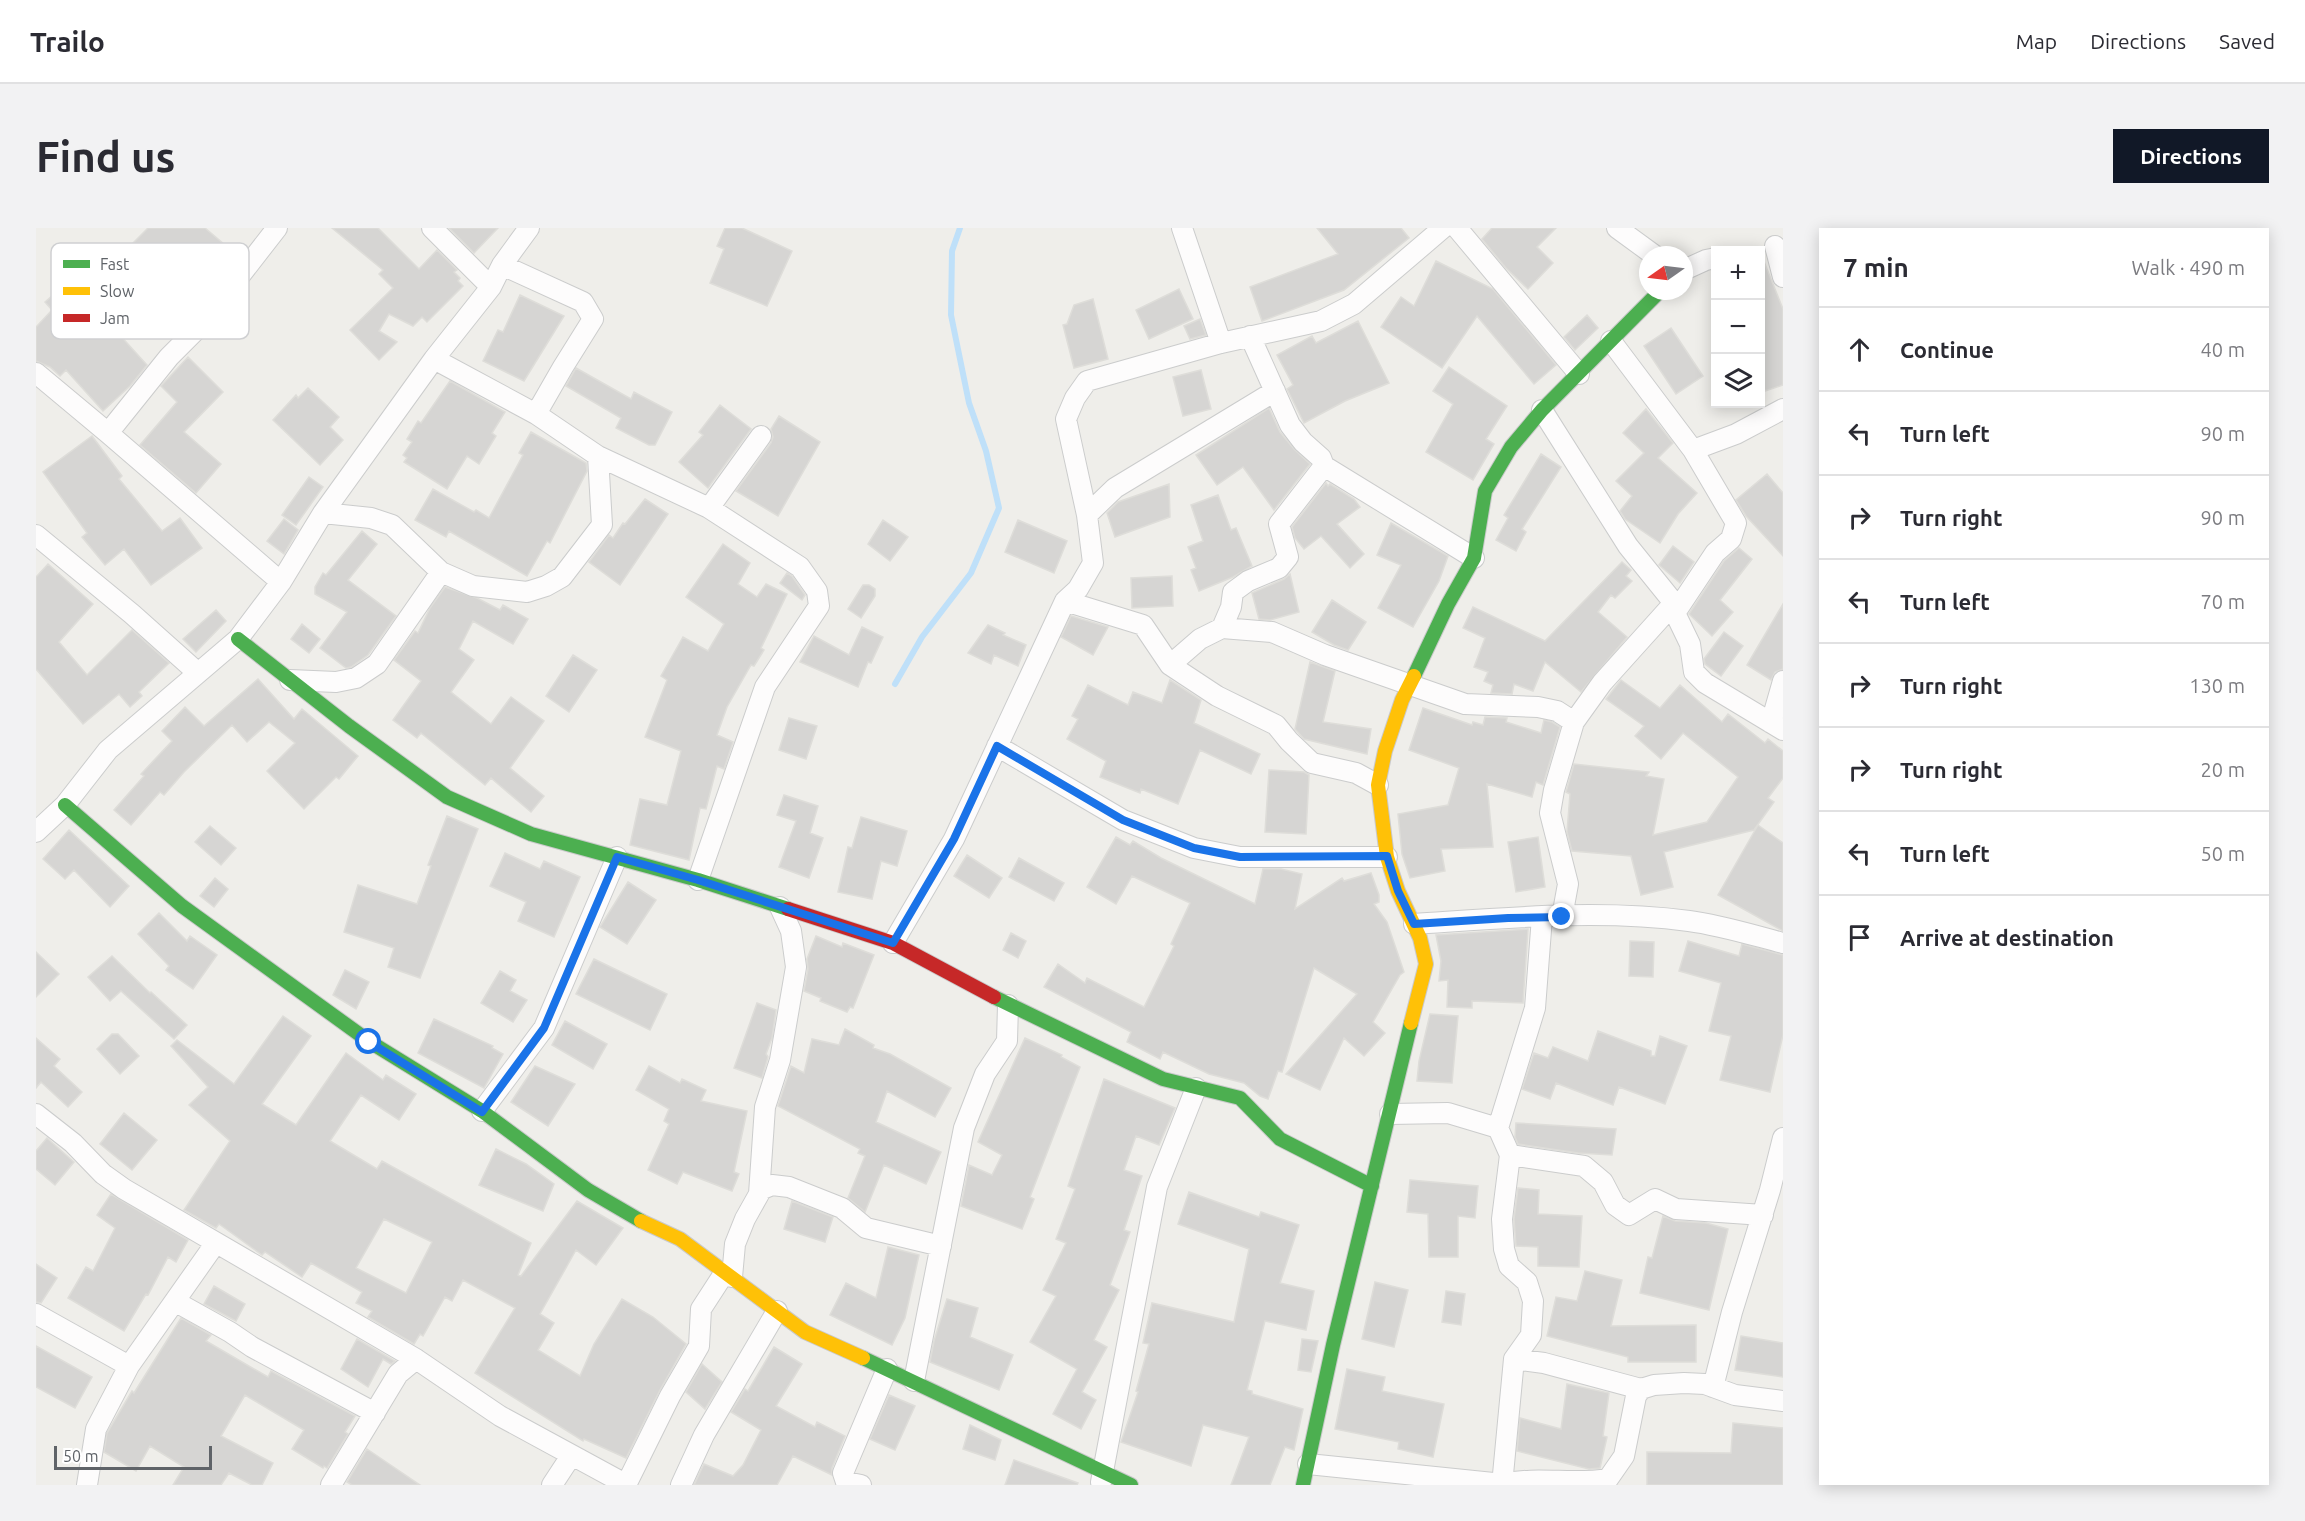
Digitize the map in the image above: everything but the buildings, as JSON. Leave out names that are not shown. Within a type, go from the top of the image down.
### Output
[{"type":"street","points":[[249,264],[277,228]]},
{"type":"street","points":[[432,228],[491,287]]},
{"type":"street","points":[[36,832],[65,805],[108,750],[238,639],[281,582],[323,513],[434,359],[491,287],[502,265],[530,228]]},
{"type":"street","points":[[1182,228],[1221,343]]},
{"type":"street","points":[[893,943],[954,839],[1065,601],[1078,589],[1093,563],[1087,515],[1066,419],[1075,398],[1087,381],[1221,343],[1322,321],[1354,304],[1443,228]]},
{"type":"street","points":[[1457,228],[1579,374]]},
{"type":"street","points":[[1617,228],[1642,246]]},
{"type":"street","points":[[1772,247],[1783,277]]},
{"type":"street","points":[[1693,266],[1711,259]]},
{"type":"street","points":[[502,265],[583,303],[594,319],[536,414]]},
{"type":"street","points":[[1303,1485],[1333,1345],[1426,964],[1420,938],[1398,891],[1387,856],[1378,785],[1385,751],[1409,685],[1448,604],[1474,558],[1485,491],[1511,447],[1542,410],[1651,300]]},
{"type":"street","points":[[1250,336],[1290,425],[1303,442],[1321,458],[1324,466],[1474,558]]},
{"type":"street","points":[[108,433],[169,357],[187,339]]},
{"type":"street","points":[[1502,1485],[1514,1359],[1531,1335],[1533,1301],[1527,1282],[1509,1266],[1504,1249],[1502,1219],[1510,1155],[1498,1128],[1535,1008],[1552,917],[1568,884],[1550,813],[1554,790],[1574,722],[1602,683],[1675,608],[1715,553],[1731,539],[1736,523],[1693,450],[1611,341]]},
{"type":"street","points":[[434,359],[536,414],[598,456],[709,508],[800,567],[817,591],[819,606],[765,687],[698,880]]},
{"type":"street","points":[[36,373],[281,582]]},
{"type":"street","points":[[1087,515],[1115,488],[1275,390]]},
{"type":"street","points":[[1693,450],[1736,434],[1783,409]]},
{"type":"street","points":[[1542,410],[1629,546],[1675,608],[1690,644],[1694,672],[1705,683],[1777,727],[1783,681]]},
{"type":"street","points":[[709,508],[761,436]]},
{"type":"street","points":[[323,513],[371,518],[392,525],[441,572],[473,586],[527,592],[546,586],[562,577],[602,525],[598,456]]},
{"type":"street","points":[[1222,628],[1231,607],[1233,592],[1248,581],[1279,568],[1288,557],[1279,524],[1324,466]]},
{"type":"street","points":[[36,535],[132,614],[198,673]]},
{"type":"street","points":[[290,680],[336,682],[356,678],[377,664],[441,572]]},
{"type":"street","points":[[1065,601],[1143,625],[1170,665],[1216,696],[1276,724],[1289,741],[1312,763],[1356,773],[1378,785]]},
{"type":"street","points":[[1170,665],[1200,639],[1222,628],[1272,632],[1325,655],[1465,704],[1538,707],[1557,711],[1574,722]]},
{"type":"street","points":[[238,639],[349,726],[447,797],[531,834],[698,880],[893,943],[1008,1005],[1163,1079],[1240,1098],[1280,1139],[1372,1186]]},
{"type":"street","points":[[997,746],[1123,820],[1194,848],[1240,857],[1387,856]]},
{"type":"street","points":[[65,805],[182,906],[369,1042],[482,1112],[588,1190],[643,1222],[680,1239],[805,1332],[914,1381],[1102,1479],[1131,1485]]},
{"type":"street","points":[[482,1112],[544,1028],[617,857]]},
{"type":"street","points":[[36,1114],[73,1143],[103,1174],[124,1189],[416,1359],[500,1416],[627,1485],[670,1396],[699,1346],[701,1309],[728,1274],[735,1244],[760,1190],[765,1107],[780,1060],[796,968],[791,931],[780,906]]},
{"type":"street","points":[[1414,924],[1552,917],[1630,916],[1690,921],[1783,942]]},
{"type":"street","points":[[914,1381],[964,1128],[985,1074],[1007,1041],[1008,1005]]},
{"type":"street","points":[[1102,1479],[1157,1187],[1196,1088]]},
{"type":"street","points":[[1390,1114],[1448,1113],[1498,1128]]},
{"type":"street","points":[[1713,1387],[1731,1312],[1763,1215],[1777,1191],[1783,1138]]},
{"type":"street","points":[[1510,1155],[1584,1166],[1603,1182],[1615,1205],[1629,1215],[1654,1199],[1676,1209],[1763,1215]]},
{"type":"street","points":[[760,1190],[772,1185],[789,1187],[842,1208],[866,1228],[941,1246]]},
{"type":"street","points":[[87,1485],[96,1429],[129,1366],[215,1244]]},
{"type":"street","points":[[176,1302],[252,1347],[375,1413]]},
{"type":"street","points":[[681,1485],[704,1435],[777,1311]]},
{"type":"street","points":[[36,1314],[129,1366]]},
{"type":"street","points":[[331,1485],[398,1374],[416,1359]]},
{"type":"street","points":[[1514,1359],[1544,1363],[1641,1389],[1654,1385],[1705,1384],[1735,1395],[1783,1401]]},
{"type":"street","points":[[861,1485],[846,1482],[843,1473],[887,1369]]},
{"type":"street","points":[[1308,1464],[1502,1485],[1515,1481],[1588,1483],[1608,1479],[1624,1456],[1636,1396],[1641,1389]]},
{"type":"street","points":[[552,1485],[571,1456]]},
{"type":"waterway","points":[[895,684],[922,637],[971,573],[999,508],[986,451],[969,403],[951,315],[952,251],[960,228]]},
{"type":"traffic: fast","points":[[1414,676],[1448,604],[1474,558],[1485,491],[1511,447],[1542,410],[1651,300]]},
{"type":"traffic: fast","points":[[238,639],[349,726],[447,797],[531,834],[698,880],[788,909]]},
{"type":"traffic: fast","points":[[65,805],[182,906],[370,1042],[482,1111],[588,1190],[641,1221]]},
{"type":"traffic: fast","points":[[994,997],[1163,1079],[1240,1098],[1280,1139],[1372,1186]]},
{"type":"traffic: fast","points":[[1303,1485],[1333,1345],[1411,1023]]},
{"type":"traffic: fast","points":[[863,1358],[1131,1485]]},
{"type":"traffic: slow","points":[[1411,1023],[1426,964],[1420,938],[1398,891],[1387,857],[1378,785],[1385,751],[1402,700],[1414,676]]},
{"type":"traffic: slow","points":[[641,1221],[680,1239],[805,1332],[863,1358]]},
{"type":"traffic: jam","points":[[788,909],[893,943],[994,997]]},
{"type":"route","points":[[369,1042],[482,1112],[544,1028],[617,857],[698,880],[893,943],[954,839],[997,746],[1123,820],[1194,848],[1240,857],[1387,856],[1398,891],[1414,924],[1562,917]]}]
